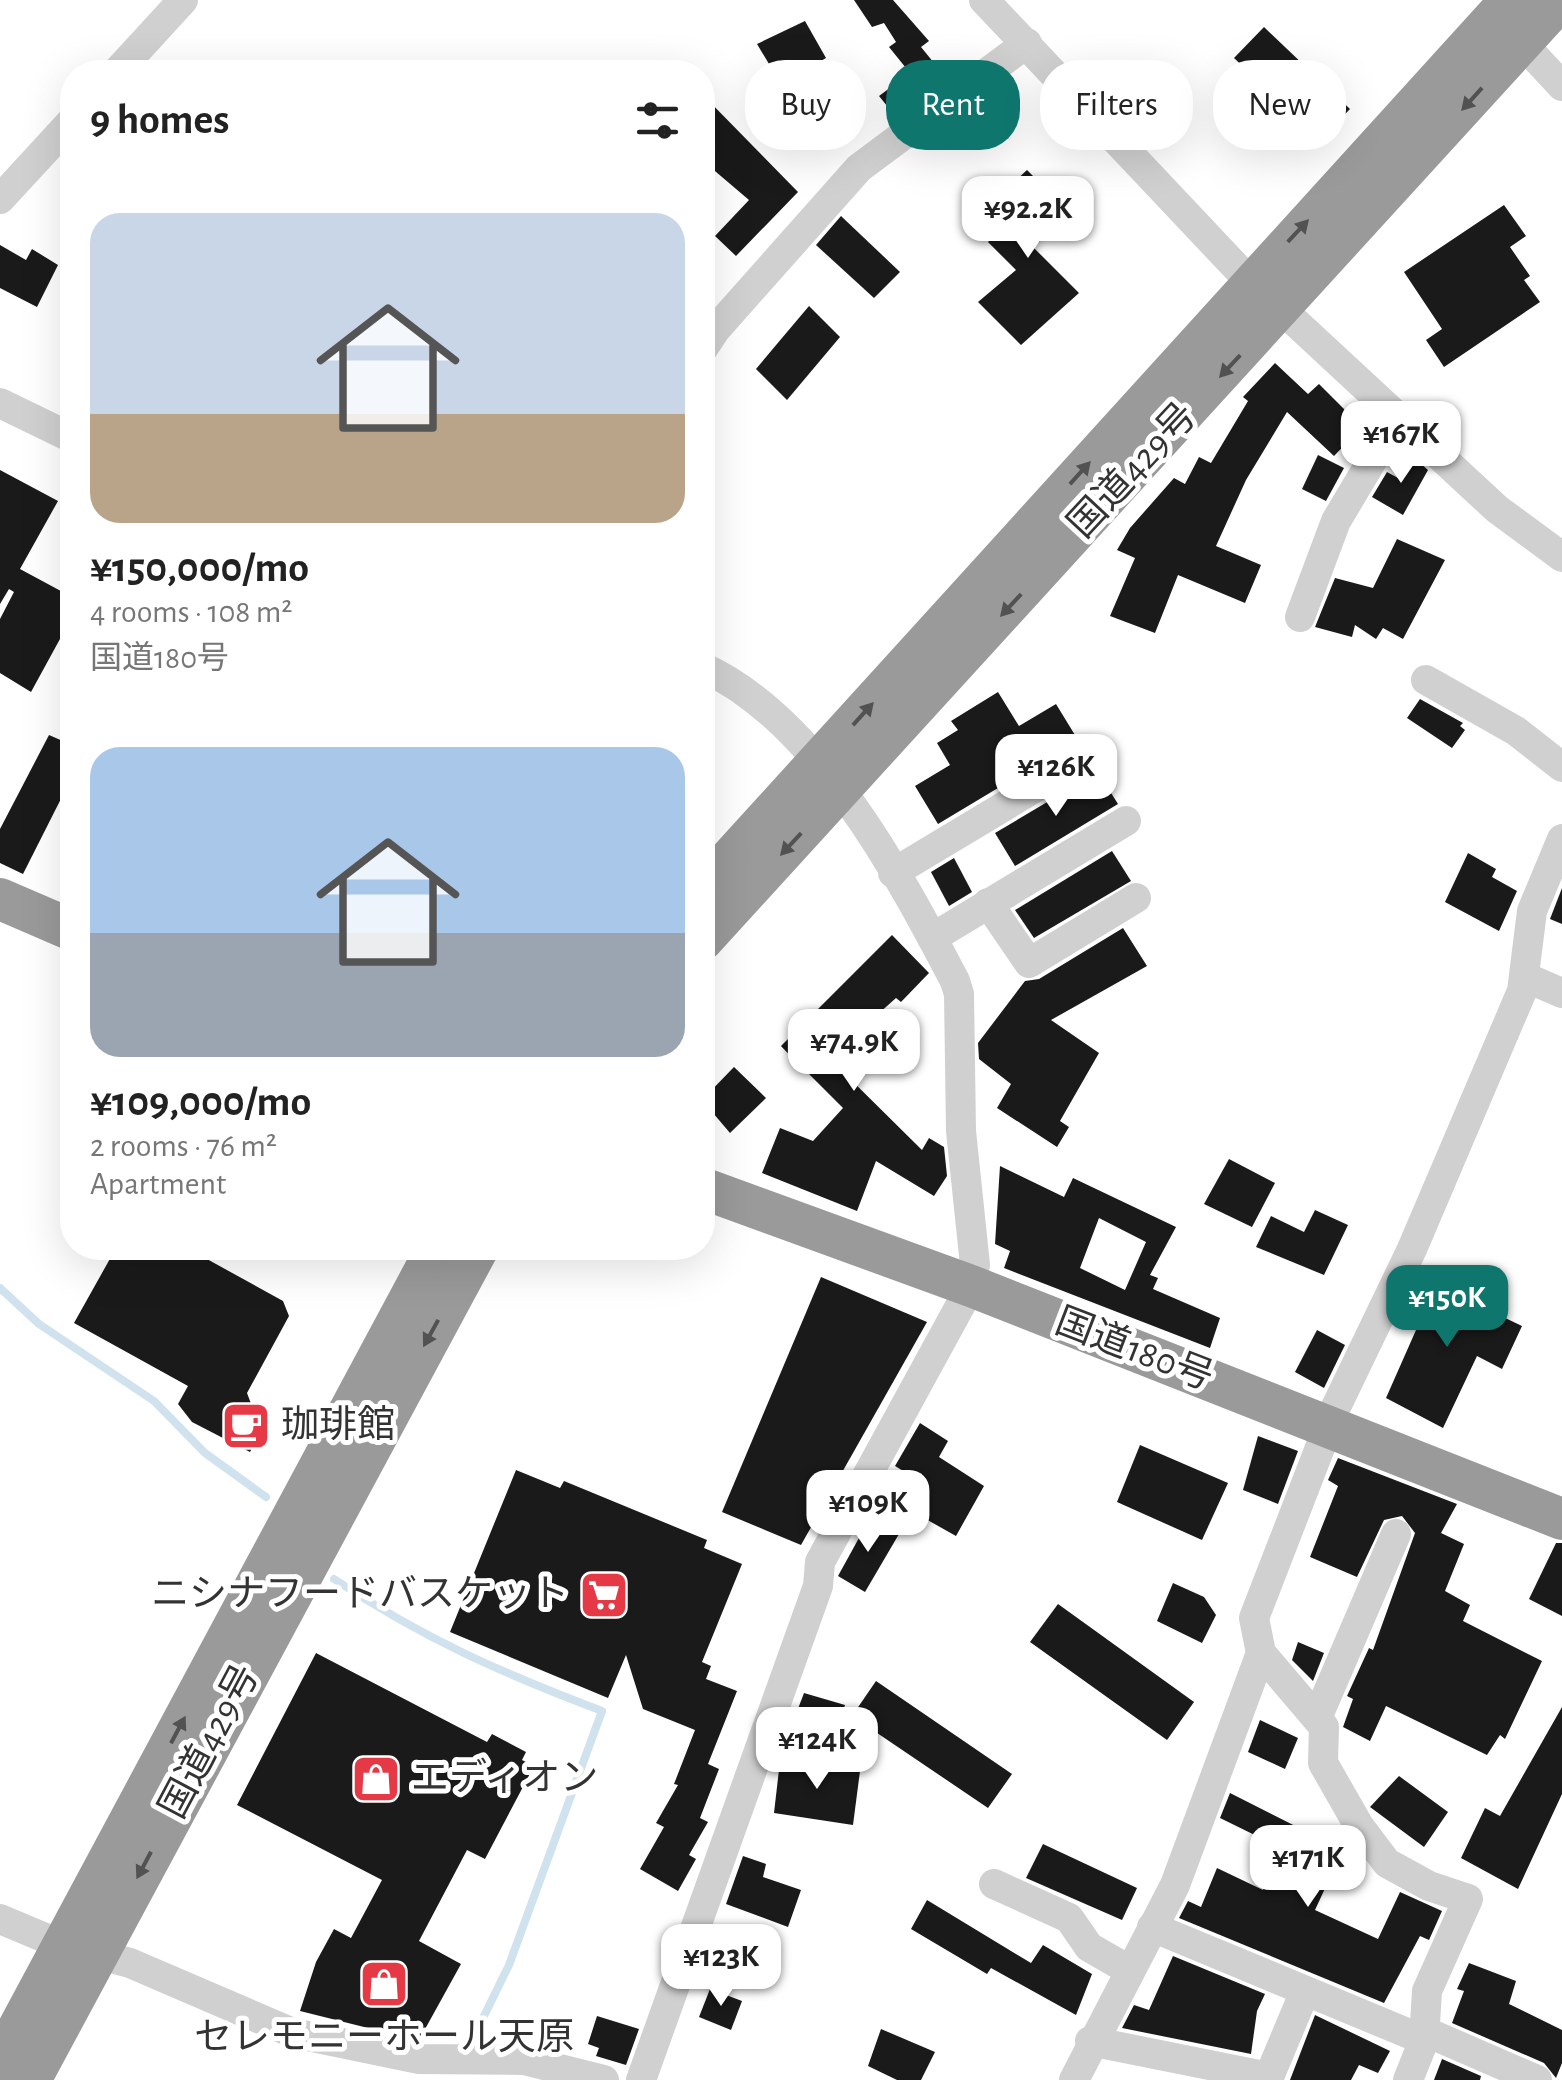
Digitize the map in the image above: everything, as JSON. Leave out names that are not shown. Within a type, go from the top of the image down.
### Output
[{"type":"highway","name":"国道429号","points":[[715,923],[828,779],[1510,20],[1560,0]]},
{"type":"highway","name":"国道429号","points":[[715,879],[828,779]]},
{"type":"highway","points":[[0,900],[60,925]]},
{"type":"highway","name":"国道180号","points":[[715,1193],[970,1286],[1562,1519]]},
{"type":"highway","name":"国道429号","points":[[30,2080],[79,1950],[430,1260]]},
{"type":"highway","name":"国道429号","points":[[0,2063],[79,1950],[471,1260]]},
{"type":"street","points":[[128,60],[184,0]]},
{"type":"street","points":[[984,0],[1266,296],[1497,508],[1562,557]]},
{"type":"street","points":[[1510,20],[1562,86]]},
{"type":"street","points":[[715,330],[859,168],[1027,44]]},
{"type":"street","points":[[0,199],[60,134]]},
{"type":"street","points":[[0,403],[60,432]]},
{"type":"street","points":[[1300,616],[1336,521],[1398,417]]},
{"type":"street","points":[[641,2080],[818,1586],[820,1562],[970,1286],[975,1265],[961,1131],[959,994],[932,938],[893,873],[828,779],[773,712],[730,679],[715,673]]},
{"type":"street","points":[[1426,680],[1516,731],[1562,767]]},
{"type":"street","points":[[893,873],[1096,751]]},
{"type":"street","points":[[932,938],[1126,821]]},
{"type":"street","points":[[1408,2080],[1424,2035],[1426,1990],[1468,1899],[1429,1886],[1388,1862],[1359,1826],[1324,1763],[1324,1727],[1261,1653],[1254,1618],[1328,1426],[1412,1249],[1525,977],[1532,912],[1562,839]]},
{"type":"street","points":[[988,903],[1029,963],[1136,898]]},
{"type":"street","points":[[1525,977],[1562,993]]},
{"type":"street","points":[[1317,1718],[1396,1534]]},
{"type":"street","points":[[1074,2080],[1090,2041],[1174,1885],[1261,1653]]},
{"type":"street","points":[[994,1884],[1069,1918],[1089,1947],[1128,1970]]},
{"type":"street","points":[[0,1919],[79,1950],[130,1963],[293,2033],[420,2059],[471,2065],[524,2060],[604,2080]]},
{"type":"street","points":[[1152,1928],[1537,2080]]},
{"type":"street","points":[[1090,2041],[1269,2077],[1305,1991]]},
{"type":"building","points":[[854,0],[893,0],[929,41],[921,47],[932,60],[900,60],[889,47],[896,42],[884,23],[872,27]]},
{"type":"building","points":[[805,21],[826,58],[767,60],[757,44]]},
{"type":"building","points":[[1264,27],[1299,60],[1236,60]]},
{"type":"building","points":[[715,107],[745,138],[745,150],[757,150],[798,192],[736,256],[715,236],[749,200],[715,171]]},
{"type":"building","points":[[1027,170],[1071,214],[1033,247],[1079,293],[1021,345],[978,302],[1016,270],[988,242],[1012,216],[996,199]]},
{"type":"building","points":[[1504,205],[1526,236],[1510,247],[1530,276],[1524,280],[1540,302],[1444,367],[1426,340],[1442,329],[1404,272]]},
{"type":"building","points":[[841,216],[900,272],[874,298],[816,245]]},
{"type":"building","points":[[0,245],[26,260],[32,249],[58,265],[37,307],[0,288]]},
{"type":"building","points":[[809,306],[840,337],[787,400],[756,369]]},
{"type":"building","points":[[1275,363],[1308,394],[1319,384],[1362,427],[1334,456],[1287,412],[1246,480],[1216,546],[1261,565],[1245,603],[1178,575],[1155,633],[1110,616],[1135,558],[1117,550],[1130,528],[1174,478],[1185,484],[1199,457],[1211,463],[1248,401],[1243,397]]},
{"type":"building","points":[[1318,455],[1344,468],[1326,501],[1302,489]]},
{"type":"building","points":[[1411,455],[1428,470],[1403,515],[1372,497],[1387,472],[1398,478]]},
{"type":"building","points":[[0,470],[58,501],[20,569],[60,591],[60,639],[31,692],[0,673],[0,619],[14,592],[9,589],[0,604]]},
{"type":"building","points":[[1397,539],[1445,560],[1403,639],[1383,628],[1376,639],[1355,625],[1352,637],[1315,627],[1335,578],[1373,588]]},
{"type":"building","points":[[998,692],[1019,726],[1056,704],[1078,740],[938,824],[915,786],[950,765],[937,743],[958,730],[951,721]]},
{"type":"building","points":[[1420,699],[1463,723],[1460,726],[1465,730],[1452,748],[1407,718]]},
{"type":"building","points":[[49,735],[60,740],[60,801],[23,874],[0,863],[0,829]]},
{"type":"building","points":[[1098,772],[1118,804],[1015,866],[995,833]]},
{"type":"building","points":[[1112,851],[1131,881],[1034,938],[1015,910]]},
{"type":"building","points":[[1468,853],[1496,869],[1492,877],[1517,891],[1499,931],[1445,902]]},
{"type":"building","points":[[954,858],[972,892],[949,906],[931,872]]},
{"type":"building","points":[[1562,888],[1562,924],[1550,919]]},
{"type":"building","points":[[1123,928],[1147,966],[1051,1020],[1099,1053],[1060,1121],[1069,1127],[1057,1147],[997,1108],[1011,1084],[979,1059],[978,1043],[1025,981],[1039,979]]},
{"type":"building","points":[[892,935],[929,973],[901,1002],[896,998],[839,1049],[843,1053],[834,1063],[922,1150],[929,1138],[944,1147],[947,1176],[934,1196],[876,1161],[857,1211],[762,1173],[780,1128],[813,1141],[843,1108],[803,1068],[807,1057],[799,1065],[781,1046]]},
{"type":"building","points":[[734,1067],[766,1098],[730,1133],[715,1115],[715,1087]]},
{"type":"building","points":[[1229,1159],[1275,1183],[1252,1227],[1204,1204]]},
{"type":"building","points":[[1000,1166],[1064,1197],[1073,1178],[1176,1227],[1150,1275],[1158,1278],[1153,1289],[1220,1318],[1210,1348],[1004,1268],[1010,1251],[995,1244]],"holes":[[[1099,1218],[1146,1242],[1125,1290],[1080,1268]]]},
{"type":"building","points":[[1315,1210],[1348,1225],[1324,1275],[1256,1247],[1271,1216],[1304,1232]]},
{"type":"building","points":[[109,1260],[209,1260],[283,1301],[289,1316],[247,1393],[253,1409],[268,1417],[250,1452],[192,1422],[178,1404],[188,1386],[74,1323]]},
{"type":"building","points":[[821,1277],[927,1322],[801,1545],[722,1512]]},
{"type":"building","points":[[1419,1277],[1522,1326],[1502,1369],[1477,1356],[1443,1428],[1386,1398],[1420,1321],[1403,1313]]},
{"type":"building","points":[[1317,1330],[1345,1345],[1324,1388],[1295,1372]]},
{"type":"building","points":[[920,1423],[948,1441],[939,1457],[984,1486],[956,1536],[899,1504],[913,1477],[895,1466]]},
{"type":"building","points":[[1258,1436],[1298,1451],[1278,1504],[1243,1490]]},
{"type":"building","points":[[1140,1445],[1228,1483],[1202,1540],[1117,1502]]},
{"type":"building","points":[[1338,1458],[1457,1504],[1441,1533],[1464,1544],[1445,1591],[1470,1605],[1463,1621],[1542,1661],[1505,1739],[1500,1735],[1487,1755],[1386,1706],[1370,1741],[1343,1727],[1353,1699],[1347,1696],[1369,1648],[1373,1650],[1415,1533],[1402,1516],[1384,1520],[1357,1577],[1310,1557],[1338,1486],[1328,1480]]},
{"type":"building","points":[[516,1470],[560,1488],[564,1481],[707,1540],[704,1548],[742,1564],[702,1662],[711,1666],[706,1679],[737,1691],[708,1764],[719,1769],[700,1818],[708,1822],[689,1855],[696,1859],[678,1891],[640,1869],[664,1827],[656,1823],[678,1785],[674,1784],[695,1730],[643,1709],[626,1655],[608,1698],[450,1632]]},
{"type":"building","points":[[870,1518],[899,1534],[865,1592],[838,1576]]},
{"type":"building","points":[[1556,1543],[1562,1543],[1562,1616],[1529,1599]]},
{"type":"building","points":[[1173,1583],[1204,1597],[1216,1615],[1202,1643],[1157,1621]]},
{"type":"building","points":[[1058,1604],[1194,1702],[1167,1740],[1030,1642]]},
{"type":"building","points":[[1298,1642],[1324,1653],[1313,1681],[1292,1660]]},
{"type":"building","points":[[316,1653],[487,1742],[492,1734],[526,1752],[522,1760],[534,1766],[485,1859],[467,1850],[419,1941],[461,1964],[419,2040],[390,2029],[388,2033],[300,2011],[316,1962],[334,1929],[351,1938],[382,1880],[237,1805]]},
{"type":"building","points":[[876,1681],[1012,1774],[988,1808],[852,1716]]},
{"type":"building","points":[[804,1693],[845,1705],[835,1735],[793,1722]]},
{"type":"building","points":[[1562,1707],[1562,1794],[1518,1889],[1461,1858],[1485,1808],[1500,1816]]},
{"type":"building","points":[[1260,1720],[1298,1738],[1285,1769],[1248,1752]]},
{"type":"building","points":[[780,1761],[860,1771],[853,1825],[774,1813]]},
{"type":"building","points":[[1399,1776],[1448,1812],[1424,1847],[1370,1807]]},
{"type":"building","points":[[1230,1793],[1313,1835],[1315,1830],[1353,1849],[1342,1873],[1334,1869],[1315,1910],[1378,1939],[1400,1892],[1442,1911],[1429,1940],[1420,1936],[1384,2003],[1179,1918],[1188,1901],[1201,1907],[1217,1868],[1263,1890],[1281,1848],[1220,1818]]},
{"type":"building","points":[[1043,1844],[1137,1888],[1122,1920],[1026,1878]]},
{"type":"building","points":[[743,1856],[766,1864],[763,1877],[801,1890],[788,1927],[726,1904]]},
{"type":"building","points":[[927,1900],[1031,1963],[1043,1945],[1092,1974],[1076,2015],[991,1968],[987,1974],[911,1929]]},
{"type":"building","points":[[1173,1956],[1265,1994],[1257,2011],[1251,2054],[1122,2028],[1134,2005],[1149,2010]]},
{"type":"building","points":[[1469,1963],[1516,1981],[1509,2004],[1562,2030],[1562,2063],[1556,2078],[1544,2063],[1452,2023],[1464,1991],[1457,1989]]},
{"type":"building","points":[[710,1989],[742,2001],[731,2030],[699,2017]]},
{"type":"building","points":[[1315,2015],[1390,2051],[1378,2073],[1359,2065],[1351,2080],[1290,2080]]},
{"type":"building","points":[[597,2016],[639,2029],[626,2065],[596,2056],[599,2048],[588,2044]]},
{"type":"building","points":[[881,2029],[935,2052],[921,2080],[897,2080],[868,2066]]},
{"type":"building","points":[[1442,2059],[1481,2076],[1480,2080],[1434,2080]]},
{"type":"waterway","points":[[0,1288],[39,1324],[154,1401],[205,1453],[266,1497]]},
{"type":"waterway","points":[[334,1579],[464,1653],[602,1711],[509,1965],[484,2016],[480,2054]]},
{"type":"place","name":"珈琲館","points":[[246,1426]]},
{"type":"place","name":"ニシナフードバスケット","points":[[604,1595]]},
{"type":"place","name":"エディオン","points":[[376,1779]]},
{"type":"place","name":"セレモニーホール天原","points":[[384,1984]]}]
